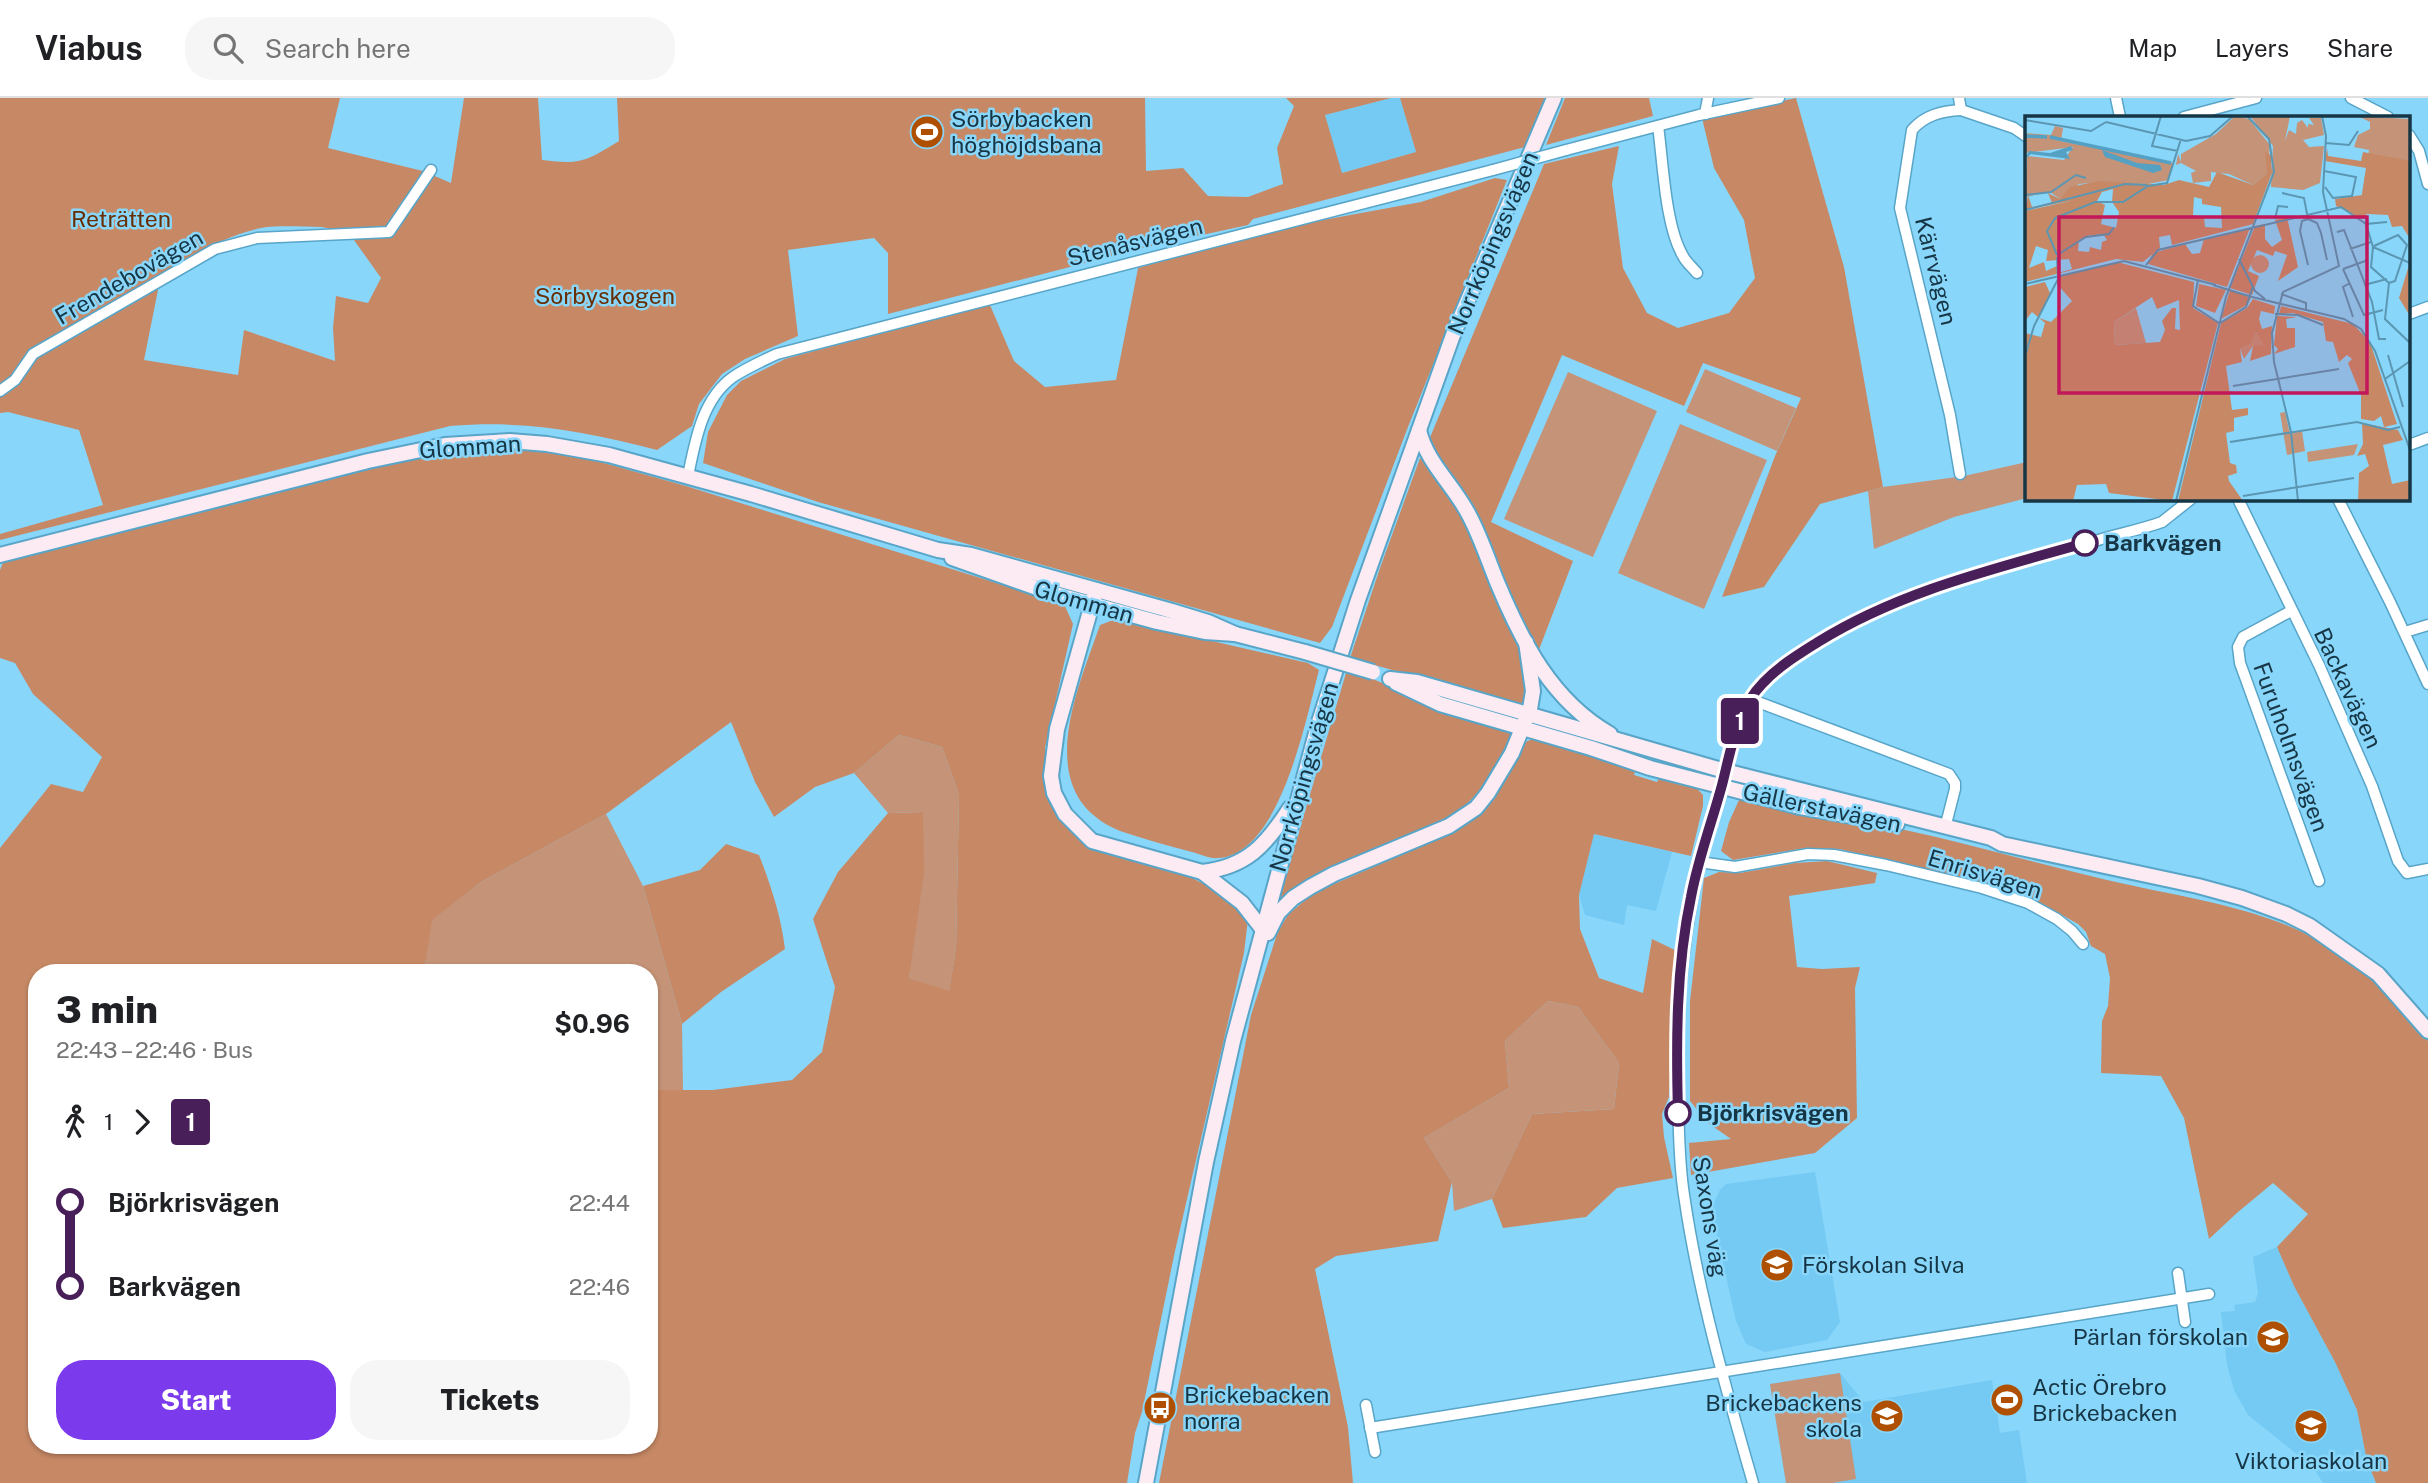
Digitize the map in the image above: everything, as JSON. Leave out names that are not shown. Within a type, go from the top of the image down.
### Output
[{"type":"main road","name":"Norrköpingsvägen","points":[[1146,1483],[1206,1162],[1233,1041],[1297,796],[1353,613],[1453,335],[1554,98]]},
{"type":"main road","points":[[1419,430],[1429,458],[1471,519],[1497,584],[1547,680],[1565,700],[1603,730],[1627,743]]},
{"type":"main road","name":"Glomman","points":[[0,555],[355,464],[444,445],[510,441],[547,444],[609,455],[688,476],[938,550],[1004,578],[1094,597],[1178,628],[1235,634],[1373,671],[1390,679],[1417,682],[1525,722]]},
{"type":"main road","points":[[1094,597],[1057,729],[1051,775],[1054,793],[1065,814],[1092,841],[1202,872],[1242,903],[1263,930]]},
{"type":"main road","points":[[1258,952],[1278,914],[1293,898],[1343,870],[1449,826],[1476,808],[1499,776],[1525,722],[1533,691],[1526,642]]},
{"type":"main road","name":"Gällerstavägen","points":[[1525,722],[1627,743],[1725,771],[1991,838],[2002,844],[2242,898],[2310,926],[2378,974],[2428,1031]]},
{"type":"main road","name":"Gällerstavägen","points":[[1525,722],[1721,787],[1800,807],[1930,831],[1989,847],[2002,844]]},
{"type":"main road","points":[[1721,787],[1725,771]]},
{"type":"main road","points":[[1202,872],[1236,865],[1256,852],[1272,835],[1297,796]]},
{"type":"street","points":[[1704,114],[1707,98]]},
{"type":"street","name":"Stenåsvägen","points":[[688,476],[699,428],[712,400],[730,379],[777,354],[1704,114],[1779,98]]},
{"type":"street","points":[[1959,98],[1961,110],[2014,128],[2025,135]]},
{"type":"street","points":[[2116,98],[2120,116]]},
{"type":"street","points":[[2188,116],[2256,98]]},
{"type":"street","points":[[2351,98],[2386,116]]},
{"type":"street","name":"Kärrvägen","points":[[1960,474],[1937,356],[1900,208],[1912,130],[1929,117],[1944,111],[1961,110]]},
{"type":"street","points":[[1658,126],[1667,198],[1676,240],[1683,256],[1697,273]]},
{"type":"street","points":[[2410,136],[2424,151],[2428,184]]},
{"type":"street","name":"Frendebovägen","points":[[0,391],[15,380],[33,354],[215,249],[257,238],[389,232],[431,170]]},
{"type":"street","points":[[2410,314],[2428,307]]},
{"type":"street","points":[[2410,444],[2428,438]]},
{"type":"street","points":[[1725,771],[1740,719],[1750,699],[1763,683],[1785,664],[1834,632],[1888,605],[1935,587],[2150,526],[2169,517],[2190,500]]},
{"type":"street","name":"Backavägen","points":[[2239,500],[2319,665],[2372,786],[2403,870],[2413,873],[2428,869]]},
{"type":"street","points":[[2339,500],[2428,684]]},
{"type":"street","name":"Furuholmsvägen","points":[[2291,611],[2243,637],[2238,647],[2240,663],[2319,881]]},
{"type":"street","points":[[2405,632],[2428,625]]},
{"type":"street","points":[[1750,699],[1949,774],[1955,783],[1955,789],[1945,828]]},
{"type":"street","name":"Saxons väg","points":[[1721,787],[1691,897],[1678,997],[1678,1113],[1682,1178],[1691,1241],[1753,1483]]},
{"type":"street","name":"Enrisvägen","points":[[1699,862],[1735,867],[1808,855],[1834,855],[1886,865],[1982,888],[2028,903],[2057,919],[2083,944]]},
{"type":"street","points":[[2178,1273],[2185,1322]]},
{"type":"street","points":[[1370,1428],[2209,1294]]},
{"type":"street","points":[[1366,1405],[1375,1452]]},
{"type":"shaded area","points":[[1400,98],[1416,152],[1341,173],[1325,115]]},
{"type":"shaded area","points":[[1705,369],[1796,408],[1777,451],[1686,412]]},
{"type":"shaded area","points":[[1568,372],[1657,411],[1593,557],[1504,519]]},
{"type":"shaded area","points":[[1680,424],[1767,460],[1704,609],[1618,573]]},
{"type":"shaded area","points":[[2025,462],[2025,499],[1954,517],[1874,549],[1868,491],[1964,476]]},
{"type":"shaded area","points":[[899,735],[942,747],[959,795],[956,948],[949,992],[909,978],[923,812],[888,813],[854,773]]},
{"type":"shaded area","points":[[606,814],[643,886],[682,1024],[683,1090],[658,1090],[658,964],[425,964],[431,920],[481,882]]},
{"type":"shaded area","points":[[1593,834],[1672,852],[1656,911],[1627,905],[1624,925],[1585,915],[1579,895]]},
{"type":"shaded area","points":[[1548,1001],[1578,1007],[1619,1063],[1614,1109],[1532,1114],[1492,1199],[1454,1211],[1452,1182],[1424,1138],[1509,1088],[1505,1041]]},
{"type":"shaded area","name":"Förskolan Silva","points":[[1815,1172],[1840,1322],[1827,1340],[1765,1352],[1746,1344],[1736,1321],[1711,1209],[1726,1184]]},
{"type":"shaded area","points":[[2277,1247],[2357,1410],[2367,1461],[2376,1483],[2323,1483],[2313,1467],[2248,1415],[2234,1390],[2227,1365],[2221,1312],[2235,1311],[2234,1305],[2255,1302],[2258,1293],[2253,1257]]},
{"type":"shaded area","name":"Brickebackens skola","points":[[1840,1373],[1864,1402],[1992,1380],[2000,1433],[2019,1430],[2027,1483],[1786,1483],[1770,1384]]},
{"type":"shaded area","points":[[1840,1373],[1856,1479],[1832,1483],[1786,1483],[1770,1384]]},
{"type":"green space","name":"Sörbyskogen","points":[[0,98],[340,98],[328,148],[423,171],[451,183],[464,98],[538,98],[542,160],[566,162],[591,157],[619,141],[617,98],[1145,98],[1146,171],[1183,168],[1208,196],[1248,197],[1283,184],[1277,148],[1294,106],[1286,98],[1391,98],[1325,115],[1342,173],[1416,152],[1400,98],[1545,98],[1525,147],[1253,219],[1248,225],[1147,247],[888,314],[888,253],[874,238],[788,250],[798,336],[745,359],[722,374],[699,404],[692,426],[657,450],[605,437],[530,426],[450,426],[0,540],[0,534],[103,505],[79,430],[8,412],[0,413]],"holes":[[[322,227],[349,233],[381,278],[368,303],[336,296],[333,328],[335,361],[244,330],[238,375],[144,360],[160,280],[195,255],[233,236],[261,228]]]},
{"type":"green space","points":[[1565,98],[1649,98],[1653,116],[1546,145]]},
{"type":"green space","points":[[1796,98],[1844,267],[1883,487],[1820,504],[1764,587],[1722,597],[1775,456],[1801,398],[1703,363],[1684,406],[1562,355],[1491,522],[1573,561],[1535,660],[1466,502],[1426,447],[1544,164],[1619,146],[1612,184],[1623,268],[1647,313],[1678,328],[1729,313],[1755,278],[1744,220],[1714,168],[1702,118]]},
{"type":"green space","points":[[1495,178],[1507,180],[1408,427],[1332,627],[1320,643],[818,502],[703,463],[708,432],[727,395],[741,381],[785,359],[990,305],[1014,361],[1045,387],[1116,380],[1138,268],[1312,222],[1421,202]]},
{"type":"green space","points":[[508,447],[572,454],[686,486],[1064,604],[1073,624],[1045,748],[1049,791],[1054,809],[1071,832],[1096,850],[1190,877],[1228,896],[1248,919],[1244,953],[1175,1251],[1142,1412],[1135,1433],[1127,1483],[0,1483],[0,848],[51,784],[83,792],[102,757],[33,694],[15,663],[0,658],[0,570],[4,560],[367,465],[459,449]]},
{"type":"green space","points":[[1420,458],[1446,485],[1467,523],[1520,652],[1527,680],[1522,707],[1350,658]]},
{"type":"green space","points":[[1116,619],[1308,663],[1319,670],[1287,781],[1274,810],[1258,834],[1240,851],[1212,858],[1120,831],[1092,814],[1076,792],[1068,767],[1072,709],[1100,625]]},
{"type":"green space","points":[[1346,673],[1375,680],[1450,711],[1513,730],[1512,738],[1476,794],[1443,822],[1302,884],[1279,899]]},
{"type":"green space","points":[[1545,739],[1636,768],[1634,775],[1657,782],[1660,775],[1692,783],[1703,795],[1703,806],[1691,856],[1594,834],[1579,895],[1580,929],[1599,978],[1643,993],[1652,939],[1677,951],[1669,1097],[1662,1114],[1673,1178],[1617,1188],[1586,1217],[1503,1228],[1492,1199],[1532,1114],[1614,1109],[1619,1063],[1578,1007],[1548,1001],[1505,1041],[1509,1088],[1424,1138],[1452,1182],[1438,1241],[1336,1256],[1315,1269],[1348,1427],[1353,1483],[1159,1483],[1251,1015],[1278,931],[1288,915],[1313,893],[1461,827],[1492,798],[1524,744],[1531,740]]},
{"type":"green space","points":[[1739,800],[1751,800],[1909,831],[2107,880],[2243,910],[2320,941],[2379,985],[2428,1041],[2428,1483],[2376,1483],[2367,1461],[2357,1410],[2277,1247],[2308,1214],[2273,1183],[2209,1239],[2184,1118],[2161,1076],[2101,1073],[2102,1021],[2108,1006],[2110,978],[2105,954],[2091,946],[2086,932],[2078,924],[2019,891],[1839,849],[1806,848],[1733,860],[1721,851],[1729,822]]},
{"type":"green space","points":[[726,844],[759,855],[775,901],[785,949],[721,992],[682,1024],[643,886],[700,870]]},
{"type":"green space","points":[[1827,861],[1877,873],[1875,883],[1789,896],[1797,967],[1860,967],[1855,988],[1857,1118],[1815,1153],[1691,1175],[1689,1143],[1731,1139],[1708,1123],[1690,1101],[1690,1001],[1704,878],[1719,872],[1740,873],[1795,863]]},
{"type":"bus line","name":"1","points":[[1678,1113],[1677,1008],[1691,897],[1731,748],[1750,699],[1763,683],[1785,664],[1861,617],[1935,587],[2085,543]]},
{"type":"place","name":"Sörbybacken höghöjdsbana","points":[[927,132]]},
{"type":"place","name":"Barkvägen","points":[[2085,543]]},
{"type":"place","name":"Björkrisvägen","points":[[1678,1113]]},
{"type":"place","name":"Förskolan Silva","points":[[1777,1265]]},
{"type":"place","name":"Pärlan förskolan","points":[[2273,1337]]},
{"type":"place","name":"Actic Örebro Brickebacken","points":[[2007,1400]]},
{"type":"place","name":"Brickebacken norra","points":[[1160,1408]]},
{"type":"place","name":"Brickebackens skola","points":[[1887,1416]]},
{"type":"place","name":"Viktoriaskolan","points":[[2311,1426]]},
{"type":"park label","name":"Reträtten","points":[[121,219]]}]
